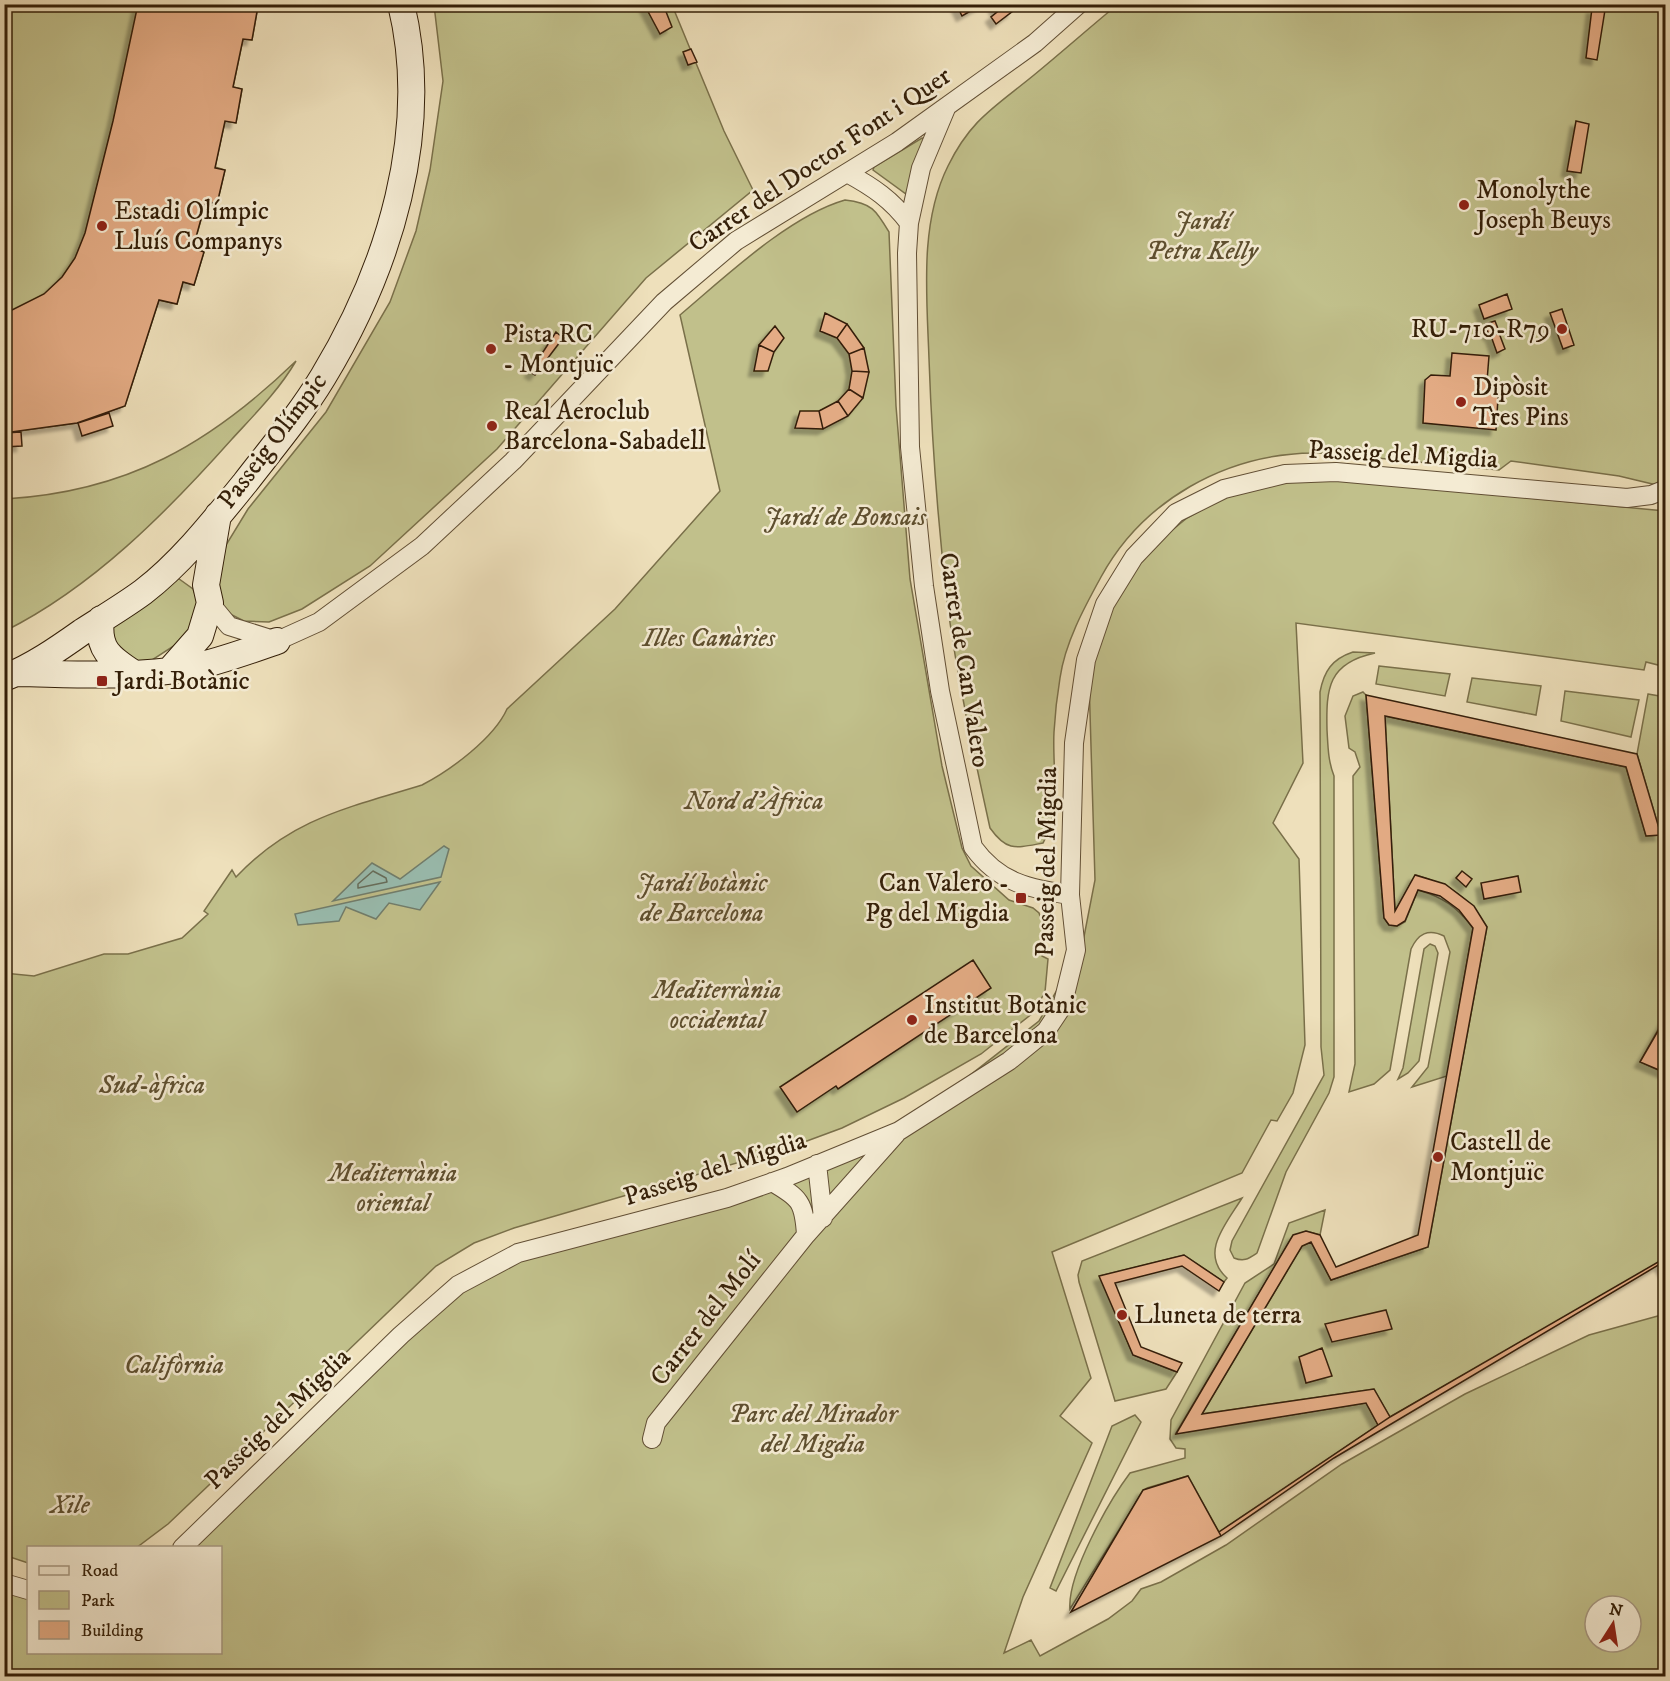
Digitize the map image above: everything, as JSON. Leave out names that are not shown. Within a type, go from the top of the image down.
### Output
[{"type":"street","name":"Passeig Olímpic","points":[[11,676],[143,591],[170,566],[218,515],[291,425],[323,377],[351,326],[392,221],[412,109],[407,30],[401,4]]},
{"type":"street","name":"Carrer del Doctor Font i Quer","points":[[277,640],[319,622],[422,546],[513,461],[664,302],[736,241],[847,173],[947,106],[1035,43],[1079,4]]},
{"type":"street","name":"Carrer de Can Valero","points":[[947,106],[921,168],[909,223],[907,253],[910,447],[924,586],[938,680],[967,828],[973,847],[984,863],[1005,877],[1024,886],[1070,895]]},
{"type":"street","points":[[847,173],[874,187],[895,204],[909,223]]},
{"type":"street","name":"Passeig del Migdia","points":[[184,1546],[401,1335],[458,1285],[518,1253],[727,1198],[899,1131],[1009,1061],[1046,1031],[1062,1007],[1076,950],[1070,895],[1074,743],[1086,660],[1105,603],[1134,557],[1176,513],[1224,489],[1285,474],[1336,472],[1627,498],[1651,495],[1665,489]]},
{"type":"street","points":[[170,670],[200,636],[218,515]]},
{"type":"street","points":[[170,566],[192,574],[229,626],[277,640]]},
{"type":"street","points":[[101,619],[99,634],[105,652],[134,673]]},
{"type":"street","points":[[11,676],[170,670],[238,655],[277,640]]},
{"type":"street","name":"Carrer del Molí","points":[[652,1439],[656,1423],[814,1227],[899,1131]]},
{"type":"street","points":[[814,1227],[817,1164]]},
{"type":"street","points":[[772,1182],[800,1202],[814,1227]]},
{"type":"street","points":[[4,1583],[27,1590]]},
{"type":"green space","name":"Estadi Olímpic Lluís Companys","points":[[249,4],[258,6],[252,40],[243,39],[233,87],[242,89],[236,123],[225,121],[215,167],[225,170],[217,204],[206,202],[193,248],[204,252],[194,285],[183,282],[177,304],[159,300],[125,406],[77,423],[5,433],[4,5]]},
{"type":"green space","points":[[488,4],[672,5],[724,131],[753,190],[646,278],[497,449],[370,566],[302,609],[269,622],[244,621],[223,608],[216,588],[226,545],[248,509],[326,412],[390,302],[416,231],[430,170],[443,81],[434,5],[485,5],[488,9]]},
{"type":"green space","name":"Jardí Petra Kelly","points":[[1117,5],[1665,5],[1665,487],[1619,476],[1511,461],[1499,470],[1321,453],[1281,455],[1249,462],[1219,472],[1190,486],[1140,525],[1119,550],[1101,577],[1082,613],[1062,665],[1054,732],[1054,804],[1049,831],[1043,843],[1019,847],[1007,845],[990,828],[961,691],[948,609],[938,516],[932,422],[926,286],[929,236],[939,188],[948,166],[966,136],[996,105]]},
{"type":"green space","points":[[922,138],[925,139],[906,194],[873,170],[874,167]]},
{"type":"green space","name":"Jardí botànic de Barcelona","points":[[845,200],[861,203],[872,209],[889,232],[896,406],[910,579],[942,766],[962,848],[971,866],[1009,900],[1033,908],[1039,913],[1044,927],[1042,956],[1048,959],[1045,992],[1033,1013],[981,1054],[904,1098],[842,1128],[788,1148],[514,1228],[474,1243],[436,1266],[258,1437],[242,1448],[231,1464],[168,1524],[139,1546],[27,1546],[27,1563],[4,1555],[4,973],[34,976],[104,954],[128,954],[182,938],[208,914],[204,911],[232,870],[236,877],[278,841],[322,818],[422,785],[446,771],[482,742],[501,720],[507,709],[615,609],[720,491],[680,315],[758,249],[802,219]]},
{"type":"green space","points":[[296,361],[258,411],[181,494],[127,546],[68,593],[5,631],[5,499],[90,486],[128,474],[164,458],[231,417]]},
{"type":"green space","name":"Parc del Mirador del Migdia","points":[[1284,480],[1343,480],[1665,511],[1666,655],[1662,666],[1646,662],[1644,670],[1296,623],[1303,763],[1273,823],[1299,859],[1305,1045],[1293,1093],[1277,1121],[1271,1120],[1242,1173],[1052,1252],[1091,1378],[1060,1416],[1092,1443],[1023,1597],[1004,1653],[1031,1640],[1040,1656],[1108,1619],[1132,1601],[1141,1589],[1161,1582],[1226,1545],[1342,1464],[1465,1394],[1589,1335],[1665,1314],[1665,1676],[5,1676],[4,1583],[27,1590],[27,1654],[222,1654],[222,1546],[183,1546],[401,1335],[518,1253],[727,1198],[899,1131],[1039,1021],[1082,947],[1095,880],[1089,679],[1111,609],[1132,574],[1155,544],[1187,518],[1221,499]]},
{"type":"green space","points":[[175,576],[193,589],[200,608],[183,640],[149,662],[137,661],[119,651],[109,629]]},
{"type":"green space","points":[[1353,652],[1375,653],[1359,657],[1339,671],[1333,679],[1327,702],[1329,753],[1334,776],[1334,1077],[1329,1093],[1286,1172],[1257,1253],[1241,1260],[1234,1258],[1230,1250],[1232,1241],[1324,1075],[1321,1047],[1320,692],[1324,678],[1334,662]]},
{"type":"green space","points":[[1379,666],[1450,674],[1445,696],[1376,684]]},
{"type":"green space","points":[[1472,678],[1541,686],[1536,715],[1467,702]]},
{"type":"green space","points":[[1565,691],[1639,700],[1631,737],[1561,721]]},
{"type":"green space","points":[[1363,692],[1366,695],[1384,918],[1389,925],[1397,926],[1405,922],[1418,890],[1449,904],[1473,928],[1447,1076],[1412,1087],[1428,1067],[1450,952],[1444,936],[1428,933],[1420,936],[1411,949],[1390,1070],[1374,1084],[1349,1092],[1355,1064],[1353,776],[1360,767],[1355,752],[1349,748],[1345,716],[1353,696]]},
{"type":"green space","points":[[1648,694],[1665,697],[1666,835],[1661,835],[1637,754]]},
{"type":"green space","points":[[1385,716],[1626,767],[1646,836],[1661,835],[1666,843],[1665,1017],[1640,1062],[1665,1073],[1665,1260],[1390,1417],[1374,1389],[1202,1414],[1302,1246],[1311,1242],[1331,1280],[1428,1247],[1487,927],[1473,907],[1457,893],[1439,883],[1416,875],[1395,911]]},
{"type":"green space","points":[[1430,944],[1435,946],[1438,953],[1419,1061],[1408,1073],[1398,1079],[1403,1068],[1424,949]]},
{"type":"green space","points":[[1242,1198],[1223,1228],[1215,1249],[1215,1259],[1227,1278],[1224,1282],[1184,1255],[1100,1276],[1133,1355],[1177,1372],[1166,1389],[1115,1401],[1079,1282],[1078,1275],[1082,1261]]},
{"type":"green space","points":[[1325,1210],[1320,1235],[1306,1231],[1293,1236],[1176,1433],[1366,1403],[1378,1425],[1219,1532],[1188,1476],[1147,1488],[1070,1609],[1075,1577],[1082,1558],[1111,1501],[1130,1473],[1185,1458],[1185,1449],[1176,1448],[1170,1439],[1171,1420],[1245,1283],[1274,1264],[1289,1223]]},
{"type":"green space","points":[[1135,1415],[1141,1422],[1056,1591],[1050,1588],[1112,1426]]},
{"type":"water","points":[[444,846],[449,849],[441,877],[333,901],[372,863],[400,879]]},
{"type":"water","points":[[440,882],[420,910],[389,903],[376,919],[346,907],[339,921],[298,925],[295,914]]},
{"type":"building","name":"Estadi Olímpic Lluís Companys","points":[[138,4],[258,6],[252,40],[243,39],[233,87],[242,89],[236,123],[225,121],[215,168],[225,170],[217,204],[206,201],[193,248],[204,252],[194,285],[183,282],[177,304],[159,300],[125,406],[77,423],[4,433],[4,314],[44,294],[62,277],[75,258],[85,233],[113,121]]},
{"type":"building","points":[[644,4],[663,4],[672,27],[660,34]]},
{"type":"building","points":[[956,4],[981,4],[981,5],[962,16]]},
{"type":"building","points":[[997,4],[1013,4],[1010,6],[1013,11],[996,24],[991,17],[997,12],[994,7]]},
{"type":"building","points":[[1592,8],[1605,10],[1597,60],[1586,58]]},
{"type":"building","points":[[691,49],[697,62],[688,65],[683,52]]},
{"type":"building","points":[[1576,121],[1589,124],[1581,173],[1567,171]]},
{"type":"building","points":[[1507,294],[1512,309],[1484,319],[1479,305]]},
{"type":"building","name":"RU-710-R79","points":[[1562,309],[1574,345],[1563,349],[1550,313]]},
{"type":"building","points":[[825,313],[847,324],[837,338],[820,331]]},
{"type":"building","points":[[1495,321],[1499,331],[1489,335],[1485,324]]},
{"type":"building","points":[[847,324],[864,348],[849,354],[837,338]]},
{"type":"building","points":[[775,326],[784,338],[774,352],[759,345]]},
{"type":"building","points":[[556,332],[563,338],[535,375],[530,372]]},
{"type":"building","points":[[1499,333],[1505,349],[1497,353],[1491,336]]},
{"type":"building","points":[[759,345],[774,352],[768,371],[754,371]]},
{"type":"building","points":[[864,348],[869,372],[852,371],[849,354]]},
{"type":"building","name":"Dipòsit Tres Pins","points":[[1452,353],[1489,356],[1487,381],[1499,382],[1496,430],[1423,423],[1425,380],[1431,375],[1450,376]]},
{"type":"building","points":[[852,371],[869,372],[863,398],[849,389]]},
{"type":"building","points":[[849,389],[863,398],[848,416],[838,401]]},
{"type":"building","points":[[838,401],[848,416],[823,429],[819,411]]},
{"type":"building","points":[[800,411],[819,411],[823,429],[795,428]]},
{"type":"building","points":[[109,413],[113,426],[82,436],[78,423]]},
{"type":"building","points":[[21,432],[22,446],[4,447],[4,433]]},
{"type":"building","points":[[1366,695],[1637,754],[1661,835],[1646,836],[1626,767],[1385,716],[1395,911],[1415,875],[1445,884],[1474,906],[1487,927],[1428,1247],[1331,1280],[1311,1242],[1302,1246],[1202,1414],[1374,1389],[1390,1417],[1378,1425],[1366,1403],[1176,1434],[1293,1235],[1306,1231],[1320,1235],[1336,1267],[1418,1235],[1473,928],[1459,910],[1440,896],[1418,890],[1405,921],[1397,926],[1389,925],[1384,918]]},
{"type":"building","points":[[1462,871],[1472,879],[1466,887],[1456,878]]},
{"type":"building","points":[[1518,876],[1521,892],[1484,899],[1481,883]]},
{"type":"building","name":"Institut Botànic de Barcelona","points":[[973,960],[991,988],[838,1089],[836,1086],[797,1112],[780,1087]]},
{"type":"building","points":[[1666,1017],[1666,1073],[1640,1062]]},
{"type":"building","name":"Lluneta de terra","points":[[1184,1255],[1224,1282],[1219,1291],[1182,1266],[1115,1283],[1141,1347],[1182,1363],[1177,1372],[1133,1355],[1099,1276]]},
{"type":"building","points":[[1665,1258],[1666,1274],[1660,1264],[1334,1458],[1221,1536],[1219,1532],[1390,1417]]},
{"type":"building","points":[[1386,1310],[1392,1329],[1332,1342],[1325,1324]]},
{"type":"building","points":[[1322,1348],[1332,1376],[1306,1383],[1299,1357]]},
{"type":"building","points":[[1188,1476],[1221,1536],[1071,1612],[1143,1490]]},
{"type":"place","name":"Monolythe Joseph Beuys","points":[[1464,205]]},
{"type":"place","name":"Estadi Olímpic Lluís Companys","points":[[102,226]]},
{"type":"place","name":"RU-710-R79","points":[[1562,329]]},
{"type":"place","name":"Pista RC - Montjuïc","points":[[491,349]]},
{"type":"place","name":"Dipòsit Tres Pins","points":[[1461,402]]},
{"type":"place","name":"Real Aeroclub Barcelona-Sabadell","points":[[492,426]]},
{"type":"place","name":"Jardi Botànic","points":[[102,681]]},
{"type":"place","name":"Can Valero - Pg del Migdia","points":[[1021,898]]},
{"type":"place","name":"Institut Botànic de Barcelona","points":[[912,1020]]},
{"type":"place","name":"Castell de Montjuïc","points":[[1438,1157]]},
{"type":"place","name":"Lluneta de terra","points":[[1122,1315]]},
{"type":"park label","name":"Jardí de Bonsais","points":[[845,517]]},
{"type":"park label","name":"Illes Canàries","points":[[709,638]]},
{"type":"park label","name":"Nord d'Àfrica","points":[[754,801]]},
{"type":"park label","name":"Mediterrània occidental","points":[[717,1005]]},
{"type":"park label","name":"Sud-àfrica","points":[[152,1085]]},
{"type":"park label","name":"Mediterrània oriental","points":[[393,1188]]},
{"type":"park label","name":"Califòrnia","points":[[174,1365]]},
{"type":"park label","name":"Xile","points":[[70,1505]]}]
